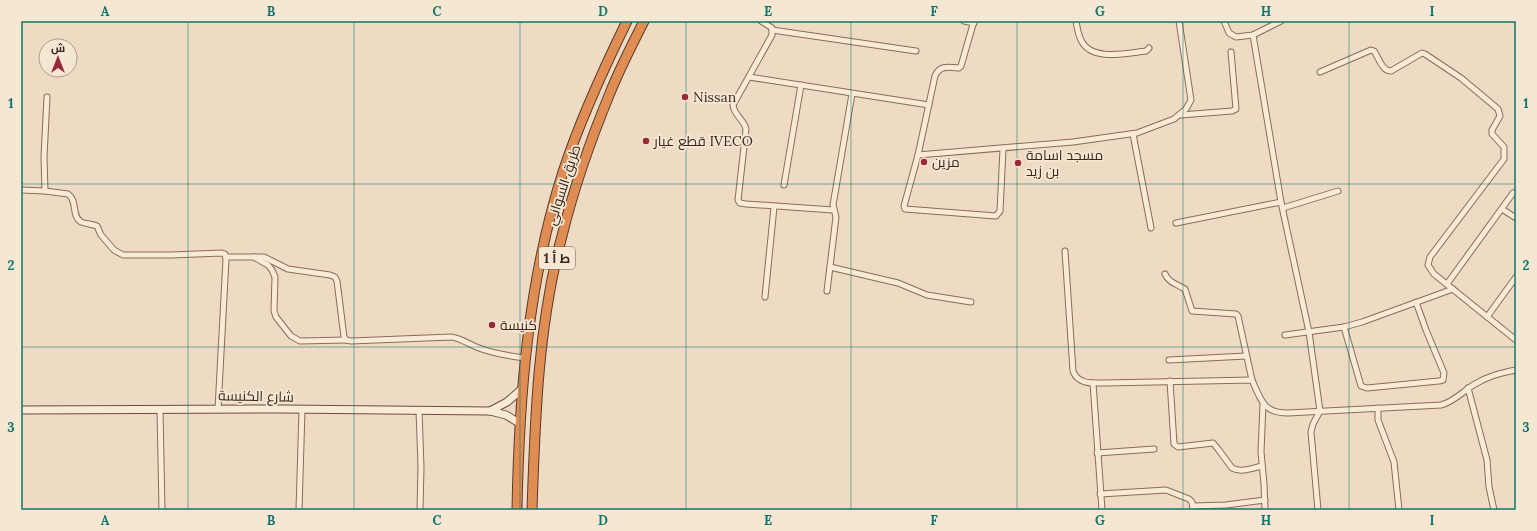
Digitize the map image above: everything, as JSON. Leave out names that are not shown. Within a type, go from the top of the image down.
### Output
[{"type":"highway","name":"طريق السواني","points":[[517,510],[519,423],[525,358],[535,284],[563,172],[589,103],[627,21]]},
{"type":"highway","name":"طريق السواني","points":[[532,510],[535,414],[539,365],[561,237],[596,127],[610,92],[644,21]]},
{"type":"main road","name":"شارع الكنيسة","points":[[490,410],[507,402],[522,389]]},
{"type":"main road","name":"شارع الكنيسة","points":[[21,410],[490,410],[506,415],[519,423]]},
{"type":"street","points":[[761,21],[770,26],[772,35],[733,106],[734,112],[744,121],[746,129],[738,200],[743,204],[833,210]]},
{"type":"street","points":[[964,21],[974,22],[961,66],[959,68],[943,67],[937,71],[935,76],[918,155],[904,206],[905,209],[996,216],[1000,211],[1004,149]]},
{"type":"street","points":[[1076,21],[1081,41],[1094,51],[1111,54],[1146,51],[1149,48]]},
{"type":"street","points":[[918,155],[1004,149],[1133,134],[1174,119],[1186,109],[1191,100],[1179,21]]},
{"type":"street","points":[[1224,21],[1229,33],[1236,37],[1252,35],[1281,21]]},
{"type":"street","points":[[772,30],[916,51]]},
{"type":"street","points":[[1252,35],[1281,202],[1309,332],[1320,411],[1313,424],[1311,432],[1318,510]]},
{"type":"street","points":[[1320,72],[1370,50],[1374,51],[1384,69],[1388,71],[1391,71],[1422,53],[1478,90],[1500,112],[1500,116],[1492,130],[1492,134],[1504,147],[1504,159],[1428,262],[1429,268],[1447,284],[1516,340]]},
{"type":"street","points":[[1180,115],[1232,111],[1236,109],[1231,52]]},
{"type":"street","points":[[749,76],[929,106]]},
{"type":"street","points":[[784,185],[801,85]]},
{"type":"street","points":[[827,291],[836,217],[833,210],[852,94]]},
{"type":"street","points":[[45,191],[44,157],[47,97]]},
{"type":"street","points":[[1133,134],[1151,228]]},
{"type":"street","points":[[21,190],[65,193],[70,196],[74,201],[75,214],[78,219],[84,223],[97,226],[101,236],[114,250],[123,255],[222,253],[226,257],[264,257],[288,269],[335,277],[337,281],[344,337],[346,340]]},
{"type":"street","points":[[1283,208],[1338,191]]},
{"type":"street","points":[[1447,284],[1513,193]]},
{"type":"street","points":[[1176,224],[1281,202]]},
{"type":"street","points":[[765,297],[774,206]]},
{"type":"street","points":[[1502,209],[1516,218]]},
{"type":"street","points":[[1066,251],[1073,371],[1077,379],[1093,383],[1252,380]]},
{"type":"street","points":[[218,409],[226,257]]},
{"type":"street","points":[[253,257],[268,265],[272,270],[275,277],[274,311],[276,318],[290,336],[300,341],[351,341],[451,337],[458,338],[495,354],[525,358]]},
{"type":"street","points":[[830,267],[898,283],[927,295],[971,302]]},
{"type":"street","points":[[1165,274],[1167,279],[1185,289],[1192,311],[1236,314],[1238,316],[1252,380],[1263,404],[1269,410],[1280,413],[1441,405],[1452,401],[1468,388],[1489,376],[1516,370]]},
{"type":"street","points":[[1487,317],[1516,277]]},
{"type":"street","points":[[1285,335],[1344,327],[1362,322],[1453,289]]},
{"type":"street","points":[[1344,327],[1361,386],[1367,388],[1443,380],[1444,377],[1442,368],[1416,302]]},
{"type":"street","points":[[1169,360],[1246,356]]},
{"type":"street","points":[[1170,381],[1175,446],[1178,447],[1212,443],[1218,448],[1235,470],[1239,471],[1262,466]]},
{"type":"street","points":[[1093,383],[1102,510]]},
{"type":"street","points":[[1468,388],[1487,460],[1489,487],[1494,510]]},
{"type":"street","points":[[1263,404],[1261,452],[1265,510]]},
{"type":"street","points":[[1378,408],[1378,420],[1394,462],[1400,510]]},
{"type":"street","points":[[160,410],[162,510]]},
{"type":"street","points":[[300,510],[302,410]]},
{"type":"street","points":[[419,410],[421,467],[420,510]]},
{"type":"street","points":[[1097,453],[1154,449]]},
{"type":"street","points":[[1100,494],[1166,490],[1189,499],[1193,508],[1265,500]]},
{"type":"place","name":"Nissan","points":[[685,97]]},
{"type":"place","name":"قطع غيار IVECO","points":[[646,141]]},
{"type":"place","name":"مزين","points":[[924,162]]},
{"type":"place","name":"مسجد اسامة بن زيد","points":[[1018,163]]},
{"type":"place","name":"كنيسة","points":[[492,325]]}]
